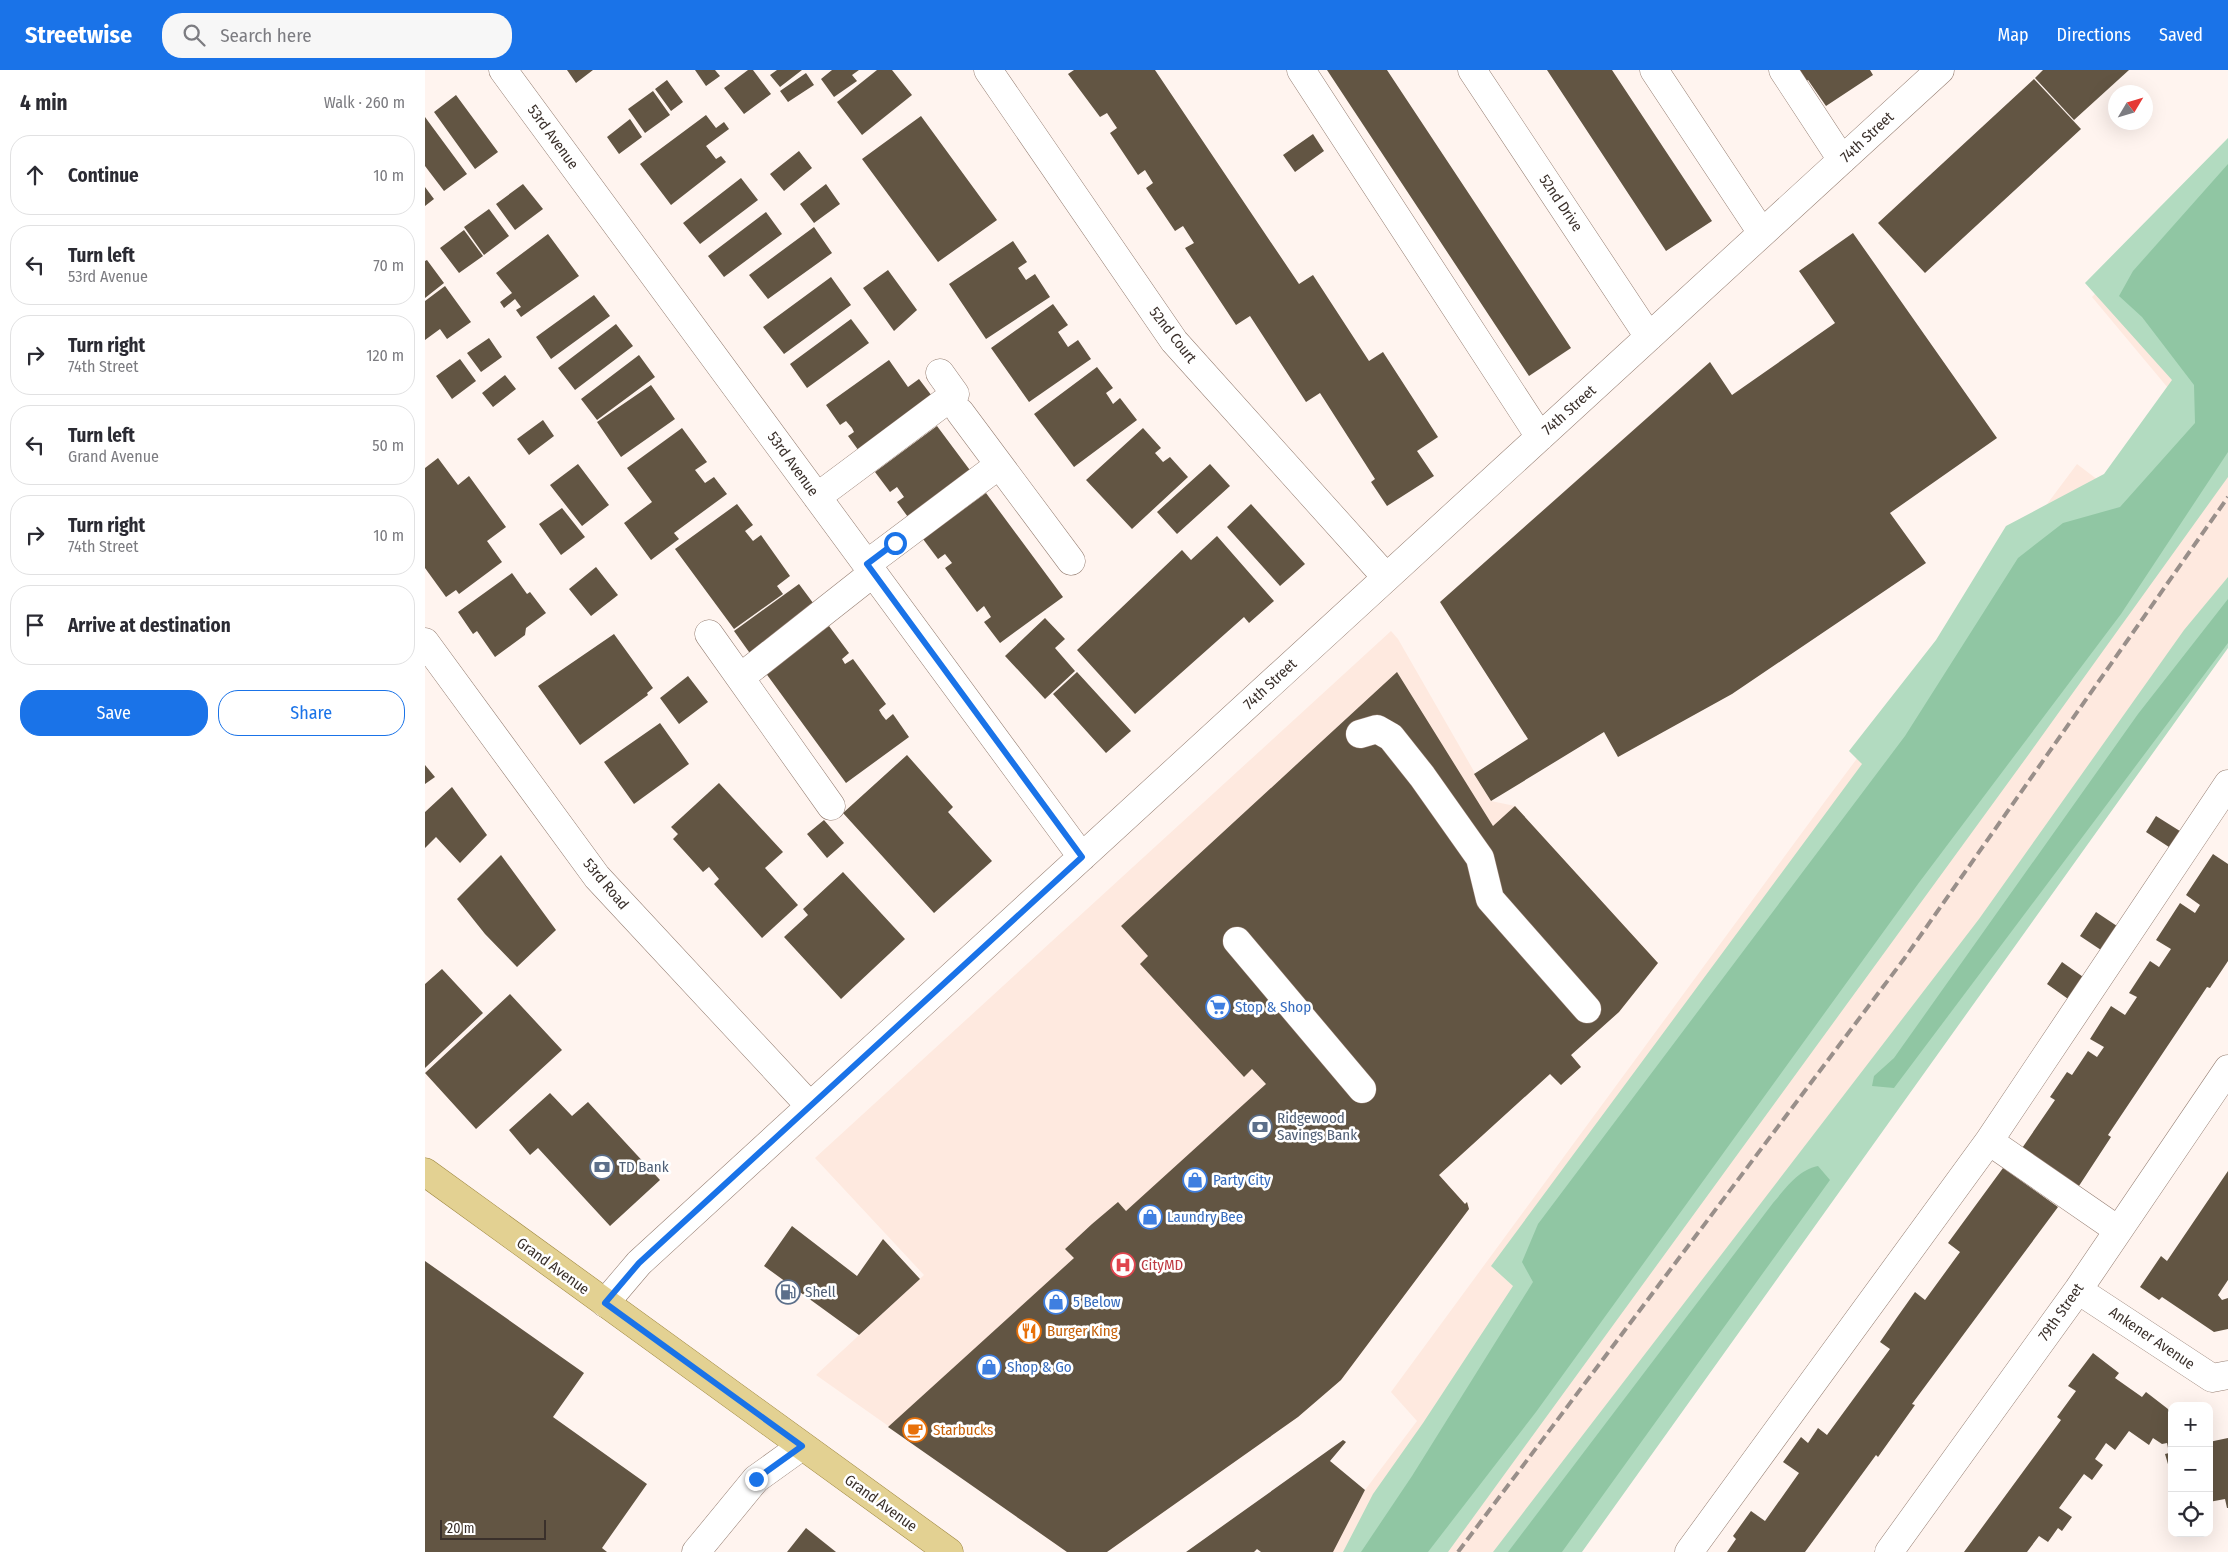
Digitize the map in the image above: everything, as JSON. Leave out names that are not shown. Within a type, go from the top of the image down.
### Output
[{"type":"main road","name":"Grand Avenue","points":[[425,1172],[949,1552]]},
{"type":"street","name":"53rd Avenue","points":[[503,70],[1082,857]]},
{"type":"street","name":"52nd Court","points":[[988,70],[1175,341],[1387,577]]},
{"type":"street","points":[[1301,70],[1540,437]]},
{"type":"street","name":"52nd Drive","points":[[1472,70],[1649,337]]},
{"type":"street","points":[[1655,70],[1762,234]]},
{"type":"street","points":[[1783,70],[1842,160]]},
{"type":"street","name":"74th Street","points":[[605,1303],[639,1263],[1940,70]]},
{"type":"street","points":[[817,497],[955,394],[940,373]]},
{"type":"street","points":[[960,412],[1071,561]]},
{"type":"street","points":[[741,677],[870,569],[999,466]]},
{"type":"street","points":[[709,634],[831,806]]},
{"type":"street","name":"53rd Road","points":[[425,642],[597,876],[810,1106]]},
{"type":"street","points":[[1360,734],[1377,728],[1391,737],[1422,776],[1480,858],[1490,899],[1587,1010]]},
{"type":"street","points":[[1689,1552],[1989,1142],[2228,784]]},
{"type":"street","points":[[1237,941],[1362,1089]]},
{"type":"street","name":"79th Street","points":[[1889,1552],[2078,1290],[2228,1069]]},
{"type":"street","points":[[1989,1142],[2118,1230]]},
{"type":"street","name":"Ankener Avenue","points":[[2078,1290],[2212,1378],[2228,1374]]},
{"type":"street","points":[[696,1552],[756,1479],[802,1446]]},
{"type":"shaded area","points":[[2228,140],[2228,615],[1577,1552],[1332,1552],[1365,1490],[1417,1421],[1391,1392],[1826,800],[2077,464],[2111,490],[2173,394],[2092,297],[2194,189]]},
{"type":"shaded area","points":[[1391,631],[1398,639],[1491,801],[1515,806],[1658,963],[1619,1012],[1571,1055],[1581,1067],[1561,1085],[1550,1074],[1439,1175],[1465,1204],[1467,1202],[1469,1209],[1341,1380],[1298,1417],[1107,1552],[1067,1552],[816,1375],[924,1275],[815,1158]]},
{"type":"green space","points":[[2228,138],[2228,477],[2029,754],[1448,1552],[1343,1552],[1373,1494],[1423,1423],[1513,1286],[1491,1266],[1862,764],[1849,751],[1936,640],[2006,526],[2104,474],[2172,380],[2085,283]]},
{"type":"green space","points":[[2228,164],[2228,452],[2121,614],[1918,884],[1536,1412],[1428,1552],[1361,1552],[1412,1476],[1533,1282],[1522,1262],[1538,1224],[1905,736],[2018,558],[2063,523],[2120,507],[2195,423],[2194,385],[2142,317],[2119,296],[2133,271]]},
{"type":"green space","points":[[2228,577],[2228,648],[1582,1552],[1493,1552],[1979,919],[2184,630]]},
{"type":"green space","points":[[2228,599],[2228,643],[1894,1088],[1872,1086],[1874,1076],[1894,1058],[2138,714]]},
{"type":"green space","points":[[1818,1166],[1830,1180],[1562,1552],[1508,1552],[1773,1203],[1804,1171]]},
{"type":"building","points":[[567,70],[593,70],[576,83]]},
{"type":"building","points":[[695,70],[715,70],[720,76],[706,86]]},
{"type":"building","points":[[748,70],[753,70],[771,94],[744,114],[724,88]]},
{"type":"building","points":[[777,70],[802,70],[780,87],[770,75]]},
{"type":"building","points":[[832,70],[859,70],[852,75],[857,81],[834,97],[821,79]]},
{"type":"building","points":[[877,70],[892,70],[912,95],[862,135],[837,102]]},
{"type":"building","points":[[1074,70],[1155,70],[1299,284],[1313,275],[1369,361],[1383,352],[1438,437],[1417,451],[1434,476],[1387,506],[1371,482],[1375,479],[1320,393],[1306,402],[1250,316],[1236,325],[1185,248],[1194,243],[1183,226],[1175,231],[1146,188],[1153,183],[1145,170],[1138,175],[1110,133],[1117,128],[1107,113],[1100,117],[1068,74]]},
{"type":"building","points":[[1327,70],[1387,70],[1571,348],[1529,376]]},
{"type":"building","points":[[1547,70],[1612,70],[1712,221],[1666,251]]},
{"type":"building","points":[[1796,70],[1870,70],[1873,75],[1826,106],[1808,80],[1804,83]]},
{"type":"building","points":[[2043,70],[2129,70],[2112,85],[2108,85],[2108,89],[2074,120],[2035,78]]},
{"type":"building","points":[[806,73],[814,85],[788,102],[780,91]]},
{"type":"building","points":[[2034,79],[2081,129],[1925,273],[1878,223]]},
{"type":"building","points":[[667,80],[683,102],[671,111],[655,89]]},
{"type":"building","points":[[653,91],[670,115],[645,133],[628,109]]},
{"type":"building","points":[[456,95],[498,152],[475,169],[434,112]]},
{"type":"building","points":[[706,115],[716,128],[724,122],[729,129],[706,146],[716,159],[721,156],[726,162],[671,205],[640,164]]},
{"type":"building","points":[[921,116],[997,220],[938,262],[862,159]]},
{"type":"building","points":[[425,117],[467,174],[444,191],[425,166]]},
{"type":"building","points":[[630,119],[642,137],[619,154],[607,137]]},
{"type":"building","points":[[1313,134],[1324,151],[1295,172],[1283,155]]},
{"type":"building","points":[[799,151],[812,168],[784,191],[770,174]]},
{"type":"building","points":[[741,178],[758,200],[700,244],[683,223]]},
{"type":"building","points":[[523,184],[543,209],[515,230],[496,204]]},
{"type":"building","points":[[826,184],[840,204],[814,223],[800,204]]},
{"type":"building","points":[[425,187],[434,199],[425,206]]},
{"type":"building","points":[[489,209],[509,236],[484,255],[464,227]]},
{"type":"building","points":[[766,212],[782,234],[724,277],[708,256]]},
{"type":"building","points":[[814,227],[832,253],[768,299],[749,275]]},
{"type":"building","points":[[464,230],[483,256],[459,273],[440,248]]},
{"type":"building","points":[[1853,233],[1997,438],[1890,513],[1926,563],[1732,694],[1618,757],[1604,732],[1491,801],[1474,774],[1528,739],[1440,602],[1710,362],[1732,395],[1835,323],[1799,271]]},
{"type":"building","points":[[548,234],[579,276],[521,317],[516,310],[521,307],[515,299],[504,308],[500,302],[512,293],[496,273]]},
{"type":"building","points":[[1013,241],[1027,262],[1018,268],[1026,280],[1035,274],[1050,297],[986,339],[949,284]]},
{"type":"building","points":[[427,260],[444,283],[425,298],[425,261]]},
{"type":"building","points":[[888,270],[917,310],[894,331],[863,288]]},
{"type":"building","points":[[831,277],[851,305],[784,354],[763,327]]},
{"type":"building","points":[[445,286],[471,322],[447,339],[440,329],[425,340],[425,301]]},
{"type":"building","points":[[594,295],[610,316],[551,359],[536,337]]},
{"type":"building","points":[[1053,304],[1068,325],[1058,332],[1068,347],[1078,340],[1091,359],[1029,402],[991,348]]},
{"type":"building","points":[[851,319],[869,343],[807,388],[790,364]]},
{"type":"building","points":[[616,324],[633,346],[575,390],[558,368]]},
{"type":"building","points":[[489,338],[502,357],[481,372],[467,353]]},
{"type":"building","points":[[639,355],[655,377],[597,420],[581,399]]},
{"type":"building","points":[[460,359],[476,381],[452,399],[436,376]]},
{"type":"building","points":[[889,360],[908,387],[919,379],[938,404],[864,458],[848,436],[854,432],[852,428],[846,421],[840,425],[826,405]]},
{"type":"building","points":[[1097,367],[1113,388],[1106,393],[1113,404],[1120,398],[1137,420],[1074,467],[1034,414]]},
{"type":"building","points":[[505,375],[516,389],[493,407],[482,393]]},
{"type":"building","points":[[651,385],[675,419],[621,457],[597,422]]},
{"type":"building","points":[[543,420],[554,436],[529,455],[517,439]]},
{"type":"building","points":[[937,426],[975,477],[913,524],[897,502],[904,497],[897,487],[890,492],[875,472]]},
{"type":"building","points":[[682,428],[707,462],[695,470],[705,483],[714,477],[727,494],[674,533],[679,539],[651,560],[624,523],[652,502],[627,468]]},
{"type":"building","points":[[1143,428],[1161,448],[1155,453],[1163,462],[1170,457],[1188,477],[1132,529],[1086,480]]},
{"type":"building","points":[[438,458],[458,485],[469,476],[506,527],[487,541],[502,562],[459,594],[456,590],[446,597],[425,568],[425,468]]},
{"type":"building","points":[[578,464],[609,505],[582,526],[550,485]]},
{"type":"building","points":[[1210,464],[1230,486],[1177,534],[1157,512]]},
{"type":"building","points":[[986,493],[1063,597],[1000,643],[984,622],[991,617],[984,606],[977,612],[945,568],[952,563],[945,554],[938,559],[923,539]]},
{"type":"building","points":[[737,504],[753,525],[745,531],[753,541],[761,535],[790,576],[777,586],[783,594],[734,629],[675,549]]},
{"type":"building","points":[[1251,504],[1305,564],[1280,586],[1227,527]]},
{"type":"building","points":[[562,508],[585,537],[561,555],[539,524]]},
{"type":"building","points":[[1217,536],[1274,601],[1249,623],[1244,617],[1135,714],[1077,650],[1182,550],[1191,560]]},
{"type":"building","points":[[596,567],[618,595],[591,616],[569,589]]},
{"type":"building","points":[[512,573],[527,594],[530,592],[546,613],[526,628],[525,635],[495,657],[477,631],[473,634],[458,612]]},
{"type":"building","points":[[799,584],[819,611],[754,659],[734,631]]},
{"type":"building","points":[[1045,618],[1065,639],[1055,648],[1075,671],[1045,699],[1005,656]]},
{"type":"building","points":[[829,626],[849,653],[842,659],[845,664],[853,659],[886,704],[879,710],[882,715],[886,720],[893,714],[909,737],[846,783],[765,672]]},
{"type":"building","points":[[614,634],[653,688],[647,693],[648,695],[580,745],[538,686]]},
{"type":"building","points":[[1077,672],[1131,731],[1106,753],[1053,694]]},
{"type":"building","points":[[1397,672],[1493,826],[1515,806],[1658,963],[1619,1012],[1571,1055],[1581,1067],[1561,1085],[1550,1074],[1439,1175],[1465,1204],[1467,1202],[1469,1209],[1341,1380],[1298,1417],[1107,1552],[1067,1552],[888,1427],[1074,1258],[1065,1249],[1092,1224],[1118,1202],[1126,1211],[1266,1084],[1252,1069],[1244,1077],[1140,964],[1148,956],[1121,926]]},
{"type":"building","points":[[688,676],[708,702],[679,724],[660,698]]},
{"type":"building","points":[[660,723],[689,764],[634,804],[604,762]]},
{"type":"building","points":[[907,755],[953,807],[948,812],[992,861],[934,913],[843,813]]},
{"type":"building","points":[[425,765],[435,777],[425,784]]},
{"type":"building","points":[[719,783],[783,852],[765,868],[798,905],[762,938],[714,884],[719,879],[709,867],[703,872],[673,839],[678,834],[671,827]]},
{"type":"building","points":[[452,787],[487,835],[460,863],[436,837],[425,848],[425,812]]},
{"type":"building","points":[[2156,816],[2183,833],[2172,849],[2146,832]]},
{"type":"building","points":[[824,820],[844,843],[827,858],[807,834]]},
{"type":"building","points":[[2213,854],[2228,864],[2228,961],[2210,988],[2207,987],[2108,1135],[2111,1137],[2075,1192],[2018,1154],[2055,1100],[2050,1097],[2067,1072],[2072,1075],[2088,1051],[2097,1057],[2104,1047],[2090,1039],[2111,1006],[2125,1015],[2137,997],[2129,993],[2150,961],[2159,967],[2171,949],[2156,940],[2180,903],[2195,913],[2200,905],[2186,895]]},
{"type":"building","points":[[501,855],[556,930],[517,967],[485,934],[457,899]]},
{"type":"building","points":[[843,872],[905,939],[841,999],[784,937],[808,915],[803,909]]},
{"type":"building","points":[[2096,912],[2120,928],[2104,952],[2080,936]]},
{"type":"building","points":[[2062,962],[2086,979],[2071,1001],[2047,984]]},
{"type":"building","points":[[442,969],[483,1013],[425,1068],[425,984]]},
{"type":"building","points":[[510,994],[562,1050],[476,1129],[425,1073]]},
{"type":"building","name":"TD Bank","points":[[550,1093],[572,1116],[588,1102],[660,1180],[610,1226],[538,1148],[530,1155],[509,1130]]},
{"type":"building","points":[[2003,1168],[2058,1207],[1912,1404],[1915,1405],[1878,1457],[1876,1455],[1805,1552],[1727,1552],[1736,1539],[1733,1536],[1751,1511],[1765,1521],[1799,1473],[1783,1462],[1801,1437],[1808,1443],[1818,1428],[1827,1435],[1890,1349],[1880,1342],[1915,1292],[1925,1300],[1960,1252],[1948,1243]]},
{"type":"building","points":[[2228,1171],[2228,1280],[2218,1295],[2222,1300],[2228,1298],[2228,1329],[2214,1332],[2162,1297],[2159,1300],[2140,1287],[2161,1256],[2167,1261]]},
{"type":"building","points":[[792,1226],[857,1276],[883,1239],[920,1279],[859,1335],[764,1266]]},
{"type":"building","points":[[425,1261],[584,1373],[553,1417],[647,1484],[602,1548],[607,1552],[425,1552]]},
{"type":"building","points":[[2093,1353],[2119,1373],[2115,1378],[2142,1397],[2146,1392],[2168,1409],[2168,1448],[2167,1443],[2162,1444],[2153,1438],[2149,1445],[2129,1431],[2115,1450],[2106,1443],[2095,1459],[2103,1465],[2092,1480],[2084,1474],[2059,1508],[2072,1517],[2062,1531],[2058,1528],[2048,1542],[2039,1536],[2027,1552],[1964,1552],[2061,1420],[2057,1417],[2076,1391],[2068,1386]]},
{"type":"building","points":[[2228,1438],[2228,1508],[2225,1499],[2213,1501],[2213,1441]]},
{"type":"building","points":[[1343,1440],[1346,1442],[1330,1461],[1365,1490],[1333,1552],[1261,1552],[1257,1549],[1254,1552],[1186,1552]]},
{"type":"building","points":[[2168,1453],[2168,1464],[2165,1454]]},
{"type":"building","points":[[806,1528],[836,1552],[787,1552]]},
{"type":"railway","points":[[1458,1552],[1904,959],[2228,497]]},
{"type":"place","name":"Stop & Shop","points":[[1218,1007]]},
{"type":"place","name":"Ridgewood Savings Bank","points":[[1260,1127]]},
{"type":"place","name":"TD Bank","points":[[602,1167]]},
{"type":"place","name":"Party City","points":[[1195,1180]]},
{"type":"place","name":"Laundry Bee","points":[[1150,1217]]},
{"type":"place","name":"CityMD","points":[[1123,1265]]},
{"type":"place","name":"Shell","points":[[788,1292]]},
{"type":"place","name":"5 Below","points":[[1056,1302]]},
{"type":"place","name":"Burger King","points":[[1029,1331]]},
{"type":"place","name":"Shop & Go","points":[[989,1367]]},
{"type":"place","name":"Starbucks","points":[[915,1430]]},
{"type":"route","points":[[756,1479],[802,1446],[605,1303],[639,1263],[1082,857],[867,564],[895,543]]}]
